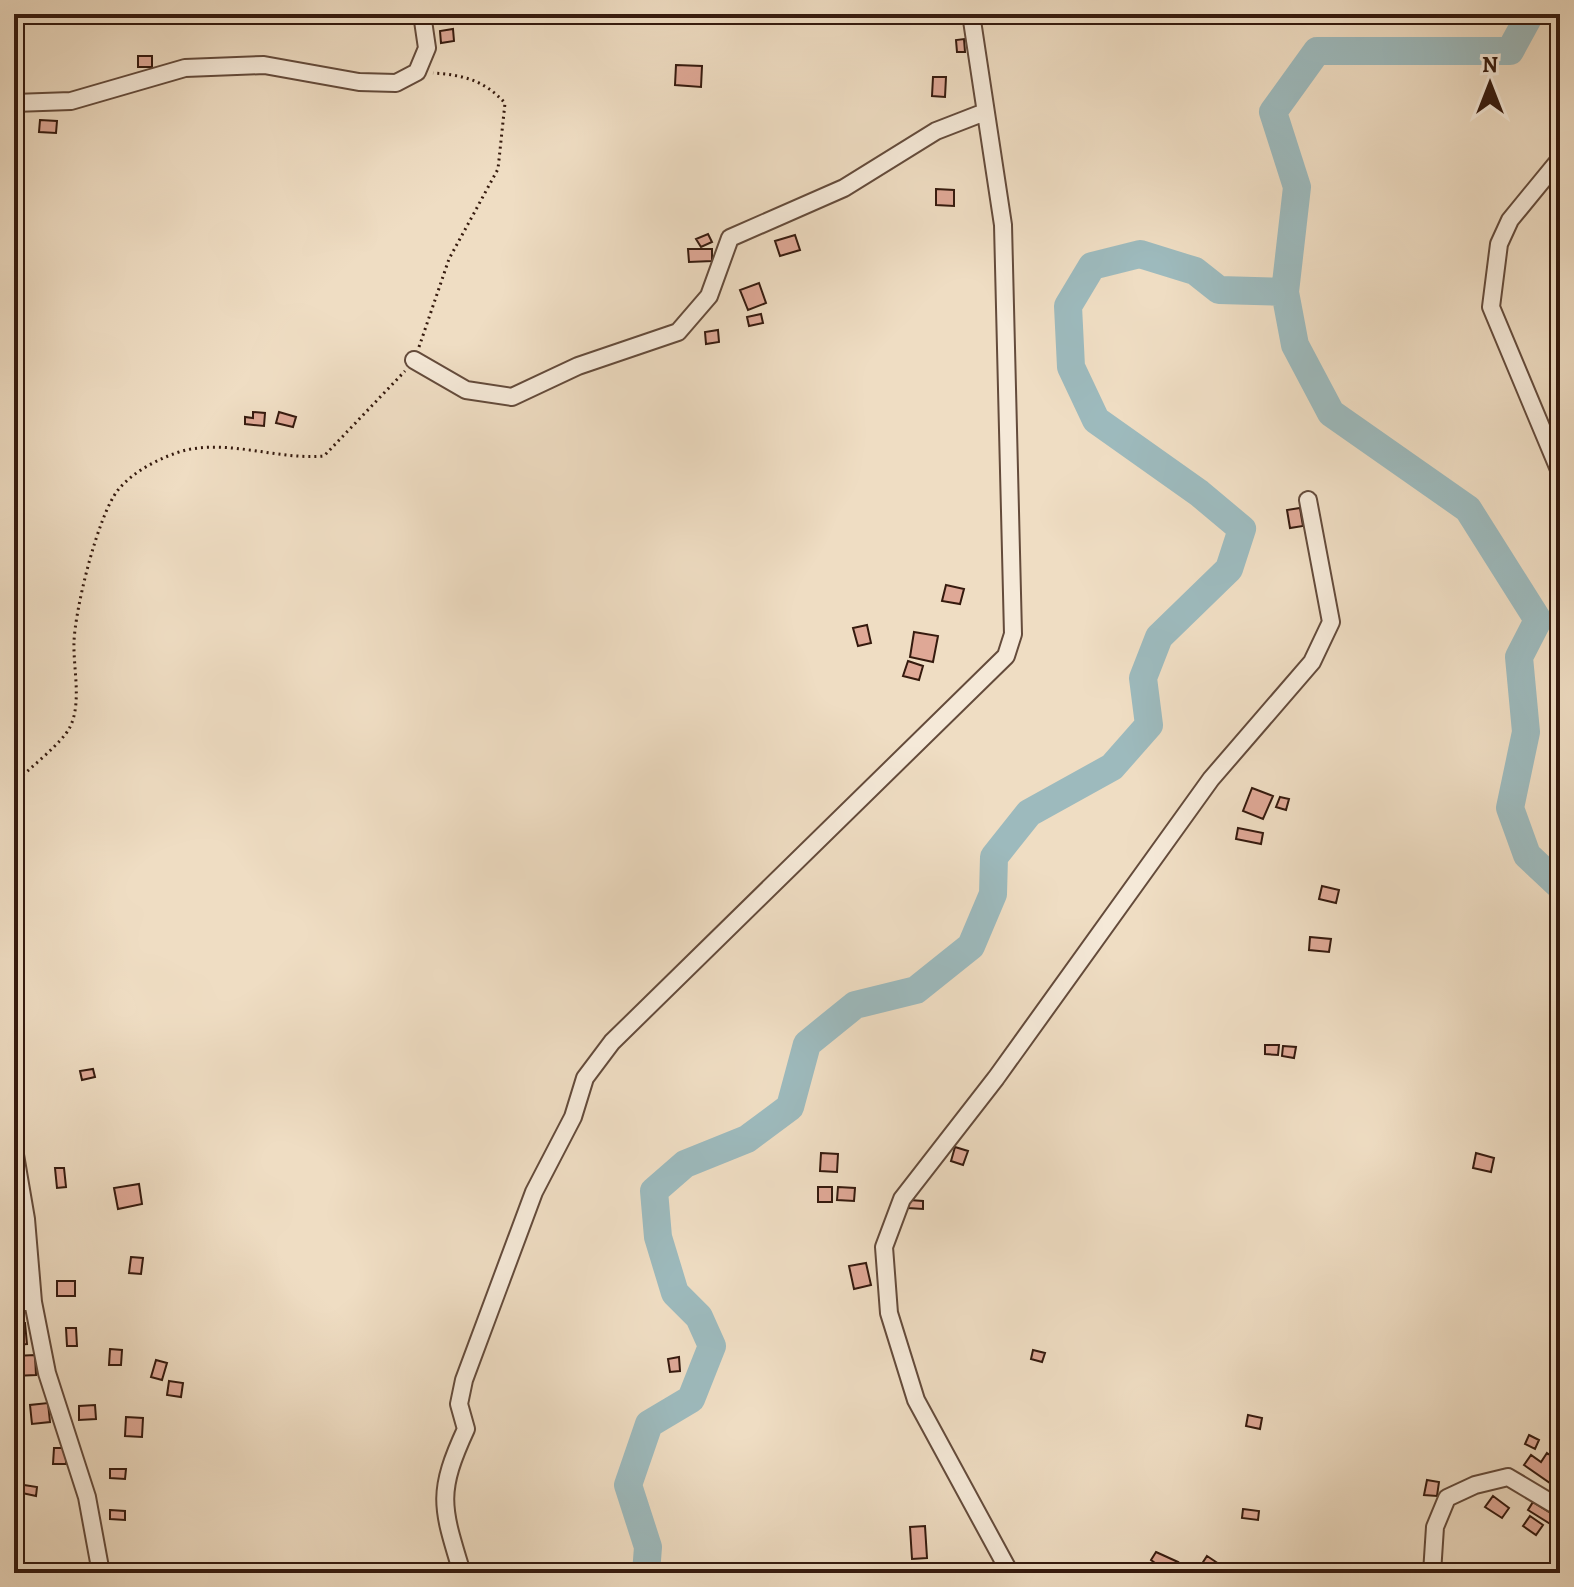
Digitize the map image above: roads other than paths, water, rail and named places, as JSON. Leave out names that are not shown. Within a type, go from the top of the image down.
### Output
[{"type":"street","points":[[14,103],[71,101],[185,68],[264,65],[359,82],[396,83],[417,72],[427,48],[422,14]]},
{"type":"street","points":[[462,1573],[442,1496],[452,1460],[466,1429],[459,1404],[464,1380],[534,1192],[573,1117],[585,1078],[612,1042],[1006,656],[1013,634],[1003,225],[971,14]]},
{"type":"street","points":[[414,360],[466,390],[512,397],[578,366],[678,332],[709,296],[730,238],[844,188],[936,131],[985,112]]},
{"type":"street","points":[[1560,159],[1546,173],[1504,232],[1499,244],[1491,307],[1560,472]]},
{"type":"street","points":[[1010,1573],[916,1400],[889,1313],[884,1247],[902,1199],[996,1078],[1211,779],[1312,662],[1331,622],[1308,500]]},
{"type":"street","points":[[14,1149],[26,1219],[33,1302],[47,1373],[87,1497],[101,1573]]},
{"type":"street","points":[[14,1302],[33,1302]]},
{"type":"street","points":[[1432,1573],[1435,1527],[1447,1498],[1475,1485],[1508,1477],[1560,1508]]},
{"type":"waterway","points":[[1523,14],[1528,18],[1510,51],[1317,51],[1273,112],[1297,187],[1285,292],[1295,345],[1331,413],[1468,509],[1538,620],[1519,657],[1526,732],[1510,808],[1527,855],[1560,886]]},
{"type":"waterway","points":[[646,1573],[648,1547],[628,1485],[649,1424],[691,1399],[712,1346],[699,1317],[675,1293],[658,1237],[654,1191],[685,1164],[747,1139],[790,1107],[807,1044],[855,1005],[916,990],[971,946],[993,894],[994,857],[1029,813],[1112,767],[1149,725],[1143,678],[1159,637],[1229,569],[1242,529],[1199,493],[1096,420],[1071,367],[1068,306],[1092,266],[1140,254],[1195,271],[1219,290],[1285,292]]}]
